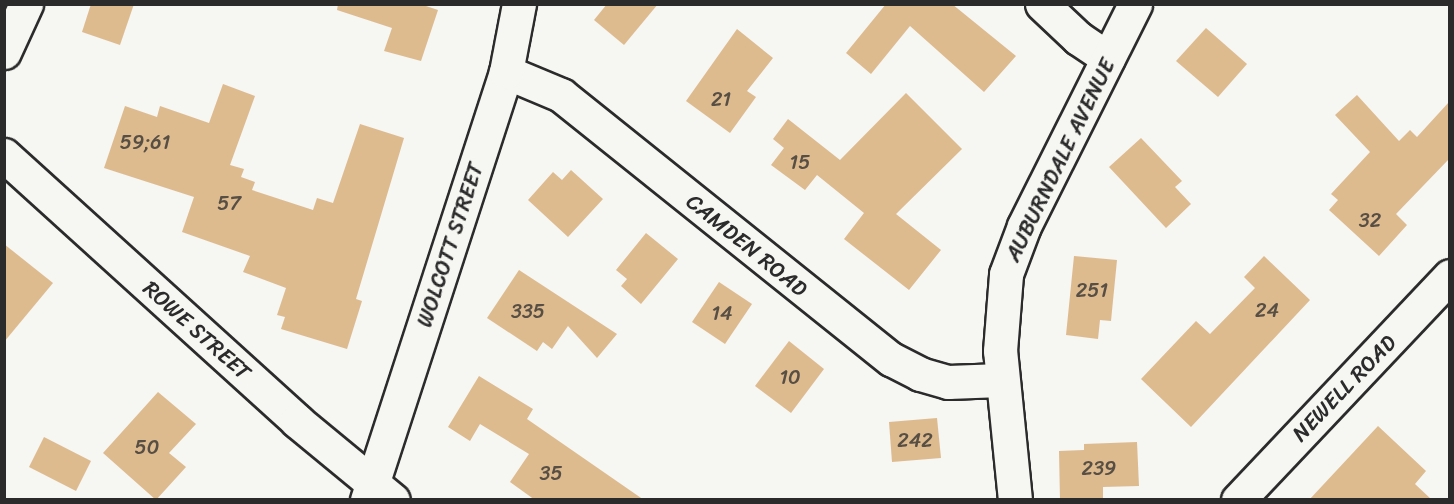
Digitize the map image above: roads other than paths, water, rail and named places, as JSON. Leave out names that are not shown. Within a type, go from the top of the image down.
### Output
[{"type":"street","points":[[4,52],[26,4]]},
{"type":"street","name":"WOLCOTT STREET","points":[[378,494],[506,72],[519,4]]},
{"type":"street","points":[[1042,4],[1078,38],[1108,58]]},
{"type":"street","name":"AUBURNDALE AVENUE","points":[[1015,500],[1001,380],[1001,297],[1013,250],[1136,4]]},
{"type":"street","name":"CAMDEN ROAD","points":[[506,72],[561,95],[891,359],[920,374],[948,382],[1001,380]]},
{"type":"street","name":"ROWE STREET","points":[[4,155],[378,494]]},
{"type":"street","name":"NEWELL ROAD","points":[[1238,500],[1449,276]]}]
